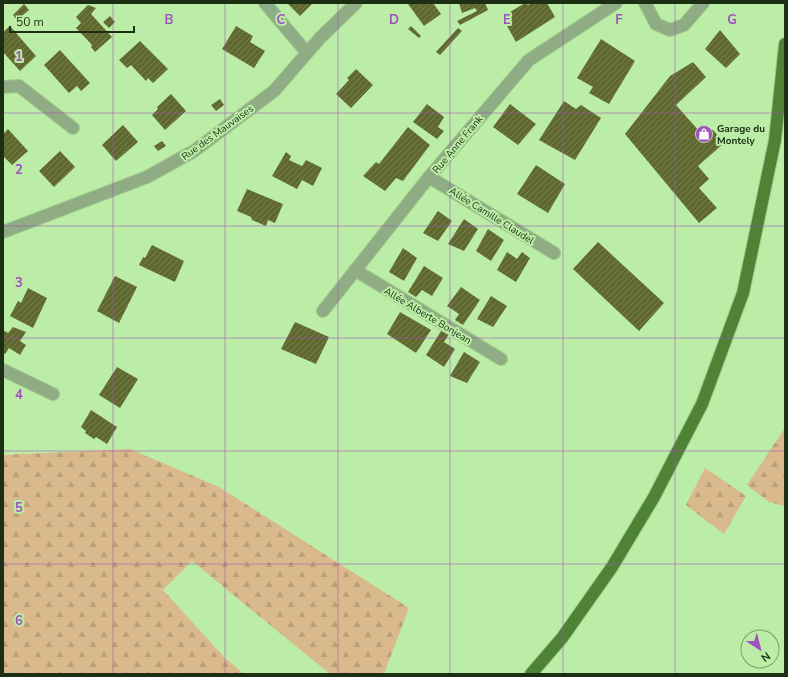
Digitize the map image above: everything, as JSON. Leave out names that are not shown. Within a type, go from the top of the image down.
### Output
[{"type":"main road","points":[[531,674],[562,638],[612,567],[654,496],[702,404],[743,293],[775,140],[785,44]]},
{"type":"street","points":[[265,3],[307,53]]},
{"type":"street","name":"Rue des Mauvaises","points":[[3,232],[147,178],[194,151],[274,91],[320,38],[356,3]]},
{"type":"street","name":"Rue Anne Frank","points":[[323,311],[429,177],[530,60],[616,3]]},
{"type":"street","points":[[645,3],[656,24],[670,30],[684,24],[703,3]]},
{"type":"street","points":[[3,87],[19,86],[73,128]]},
{"type":"street","name":"Allée Camille Claudel","points":[[429,177],[554,253]]},
{"type":"street","name":"Allée Alberte Bonjean","points":[[355,270],[502,359]]},
{"type":"street","points":[[3,370],[53,394]]},
{"type":"green space","points":[[785,428],[785,506],[769,502],[747,485]]},
{"type":"green space","points":[[130,449],[219,487],[409,608],[384,674],[330,674],[192,561],[163,590],[225,658],[244,674],[3,674],[3,455]]},
{"type":"green space","points":[[705,468],[746,496],[724,534],[686,505]]},
{"type":"building","points":[[287,3],[313,3],[300,16]]},
{"type":"building","points":[[433,3],[441,14],[424,26],[408,4]]},
{"type":"building","points":[[459,3],[485,3],[488,10],[460,25],[457,21],[477,11],[475,8],[462,13]]},
{"type":"building","points":[[525,3],[528,5],[531,3],[547,3],[555,17],[516,42],[502,17]]},
{"type":"building","points":[[24,4],[29,10],[17,20],[13,15]]},
{"type":"building","points":[[88,5],[96,8],[91,14],[112,37],[95,52],[91,47],[92,45],[76,28],[81,23],[76,17]]},
{"type":"building","points":[[110,16],[115,22],[109,28],[103,22]]},
{"type":"building","points":[[10,26],[36,56],[20,71],[3,52],[3,32]]},
{"type":"building","points":[[236,26],[253,36],[250,42],[265,51],[254,68],[222,49]]},
{"type":"building","points":[[411,26],[421,36],[419,38],[408,29]]},
{"type":"building","points":[[458,28],[462,31],[440,55],[436,52]]},
{"type":"building","points":[[720,30],[740,54],[726,68],[705,49]]},
{"type":"building","points":[[601,39],[635,61],[609,104],[589,93],[593,87],[577,78]]},
{"type":"building","points":[[140,41],[168,69],[153,83],[148,78],[146,81],[131,65],[127,68],[119,60]]},
{"type":"building","points":[[60,50],[90,83],[81,91],[77,86],[69,93],[44,65]]},
{"type":"building","points":[[693,62],[706,77],[676,105],[699,131],[713,130],[724,143],[698,166],[709,179],[699,188],[717,208],[699,223],[625,134],[670,76]]},
{"type":"building","points":[[356,69],[373,85],[351,108],[336,94],[349,80],[347,78]]},
{"type":"building","points":[[171,94],[186,111],[165,130],[152,115],[158,109],[157,107]]},
{"type":"building","points":[[220,99],[224,105],[216,111],[211,105]]},
{"type":"building","points":[[564,101],[576,109],[581,105],[601,118],[575,160],[539,140]]},
{"type":"building","points":[[427,104],[444,117],[438,127],[444,131],[437,139],[413,122]]},
{"type":"building","points":[[510,104],[536,124],[518,145],[493,127]]},
{"type":"building","points":[[123,125],[138,142],[116,161],[102,145]]},
{"type":"building","points":[[408,127],[430,145],[403,181],[396,178],[385,191],[363,176],[376,162],[379,164]]},
{"type":"building","points":[[8,129],[28,151],[12,165],[3,156],[3,134]]},
{"type":"building","points":[[162,141],[166,146],[158,151],[154,146]]},
{"type":"building","points":[[60,151],[75,167],[54,187],[39,171]]},
{"type":"building","points":[[286,152],[291,156],[289,160],[302,166],[306,160],[322,168],[313,186],[302,180],[297,189],[272,176]]},
{"type":"building","points":[[536,165],[565,184],[548,213],[517,194]]},
{"type":"building","points":[[247,189],[283,204],[275,223],[268,220],[266,226],[237,211]]},
{"type":"building","points":[[438,211],[452,221],[438,241],[423,233]]},
{"type":"building","points":[[464,219],[478,229],[464,251],[448,244]]},
{"type":"building","points":[[488,229],[504,240],[491,261],[476,251]]},
{"type":"building","points":[[598,242],[664,303],[639,331],[573,269]]},
{"type":"building","points":[[152,245],[184,261],[175,282],[139,265],[143,257],[145,258]]},
{"type":"building","points":[[403,248],[417,258],[404,281],[389,272]]},
{"type":"building","points":[[507,252],[517,259],[522,252],[530,258],[516,282],[497,270]]},
{"type":"building","points":[[424,266],[443,278],[432,296],[422,290],[416,297],[408,292]]},
{"type":"building","points":[[115,276],[137,287],[119,323],[97,311]]},
{"type":"building","points":[[461,287],[480,300],[463,325],[455,320],[459,314],[447,306]]},
{"type":"building","points":[[28,288],[47,298],[33,328],[10,316],[18,301],[21,303]]},
{"type":"building","points":[[491,296],[507,306],[493,327],[477,319]]},
{"type":"building","points":[[400,312],[431,330],[416,353],[387,334]]},
{"type":"building","points":[[295,322],[329,337],[316,364],[281,349]]},
{"type":"building","points":[[13,327],[26,332],[20,341],[26,345],[20,355],[9,348],[5,354],[3,353],[3,330],[8,333]]},
{"type":"building","points":[[441,331],[449,334],[444,342],[455,349],[444,367],[426,355]]},
{"type":"building","points":[[464,352],[480,362],[467,383],[450,376]]},
{"type":"building","points":[[117,367],[138,379],[120,408],[99,395]]},
{"type":"building","points":[[91,410],[117,427],[107,444],[96,437],[94,439],[85,433],[86,431],[81,427]]},
{"type":"place","name":"Garage du Montely","points":[[704,134]]}]
